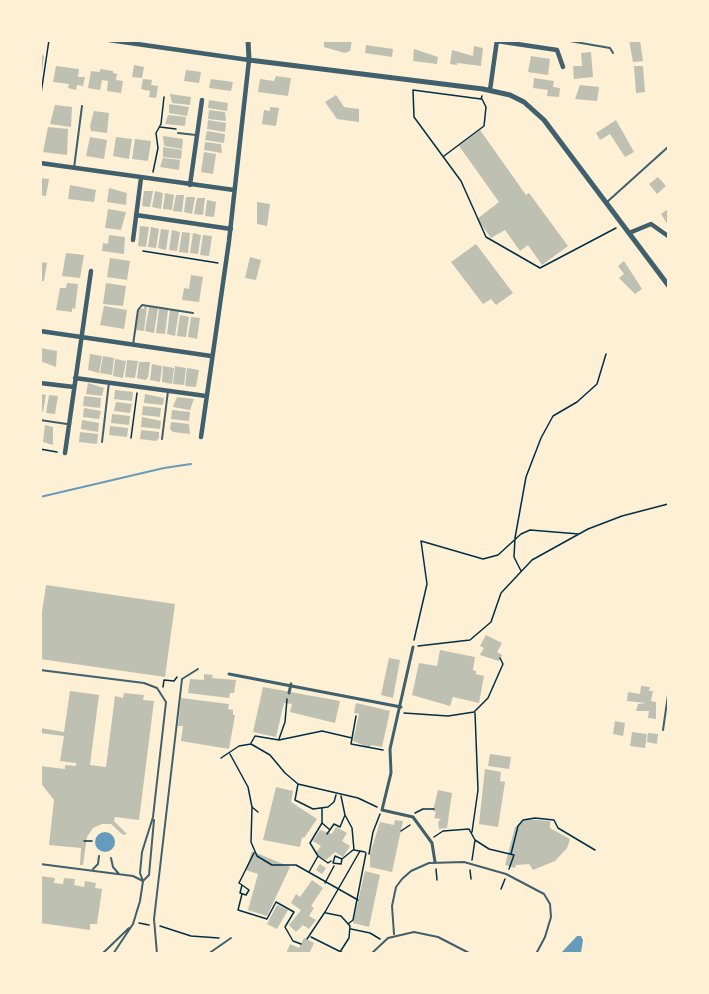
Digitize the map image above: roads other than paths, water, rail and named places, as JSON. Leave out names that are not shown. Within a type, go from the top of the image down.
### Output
[{"type":"street","points":[[109,40],[483,89],[510,95],[531,107],[607,202],[669,285]]},
{"type":"street","points":[[201,437],[210,356],[231,229],[249,60],[248,40]]},
{"type":"street","points":[[490,90],[497,41],[557,50],[563,67]]},
{"type":"street","points":[[190,185],[202,100]]},
{"type":"street","points":[[40,163],[234,190]]},
{"type":"street","points":[[133,240],[141,178]]},
{"type":"street","points":[[136,215],[231,229]]},
{"type":"street","points":[[629,233],[651,224],[669,236]]},
{"type":"street","points":[[65,453],[91,271]]},
{"type":"street","points":[[40,331],[210,356]]},
{"type":"street","points":[[75,378],[206,396]]},
{"type":"street","points":[[40,383],[74,387]]},
{"type":"street","points":[[413,646],[400,713],[390,749],[391,773],[382,810],[413,817],[432,843],[435,862]]},
{"type":"street","points":[[229,674],[291,684],[401,708]]},
{"type":"street","points":[[289,693],[291,684]]},
{"type":"lane","points":[[564,40],[610,48],[613,53]]},
{"type":"lane","points":[[74,168],[82,106]]},
{"type":"lane","points":[[178,133],[197,135]]},
{"type":"lane","points":[[607,202],[669,147]]},
{"type":"lane","points":[[133,345],[138,310],[142,305],[193,313]]},
{"type":"lane","points":[[102,442],[109,382]]},
{"type":"lane","points":[[162,439],[168,391]]},
{"type":"lane","points":[[40,420],[69,424]]},
{"type":"lane","points":[[157,954],[155,925],[174,764],[173,747],[183,679],[187,674],[198,669]]},
{"type":"lane","points":[[40,670],[144,683],[157,688],[163,696],[166,709],[153,817],[149,875],[143,881],[134,922],[113,954]]},
{"type":"lane","points":[[663,730],[669,695]]},
{"type":"lane","points":[[143,881],[140,873],[142,852],[153,817]]},
{"type":"lane","points":[[91,870],[98,864],[99,856]]},
{"type":"lane","points":[[111,858],[113,867],[119,874]]},
{"type":"lane","points":[[394,934],[392,906],[396,887],[411,871],[435,862],[471,863],[506,874],[544,894],[550,904],[549,926],[536,954]]},
{"type":"lane","points":[[40,864],[134,876],[143,881]]},
{"type":"lane","points":[[371,954],[383,941],[394,934],[425,933],[462,947],[471,954]]},
{"type":"lane","points":[[102,954],[124,935]]},
{"type":"lane","points":[[208,954],[231,938]]},
{"type":"water","points":[[105,832],[112,835],[115,842],[112,849],[105,852],[98,849],[95,842],[98,835]]},
{"type":"water","points":[[577,936],[581,936],[583,940],[581,953],[561,953]]},
{"type":"waterway","points":[[40,497],[164,468],[191,464]]}]
